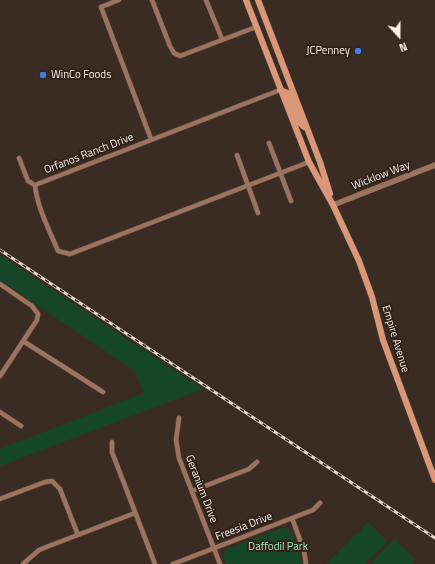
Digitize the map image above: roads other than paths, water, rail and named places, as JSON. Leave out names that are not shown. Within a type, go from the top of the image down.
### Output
[{"type":"main road","name":"Empire Avenue","points":[[246,0],[308,162],[333,205],[359,261],[372,297],[383,340],[435,480]]},
{"type":"main road","name":"Empire Avenue","points":[[258,0],[320,162],[333,205]]},
{"type":"main road","points":[[280,90],[288,93],[300,122],[307,129]]},
{"type":"street","points":[[119,0],[101,7],[151,140]]},
{"type":"street","points":[[152,0],[174,53],[180,56],[256,27]]},
{"type":"street","points":[[206,0],[222,39]]},
{"type":"street","name":"Orfanos Ranch Drive","points":[[280,90],[35,184],[36,196],[58,250],[70,254],[308,162]]},
{"type":"street","points":[[269,143],[292,201]]},
{"type":"street","points":[[237,155],[258,213]]},
{"type":"street","points":[[19,158],[28,181],[35,184]]},
{"type":"street","name":"Wicklow Way","points":[[333,205],[435,166]]},
{"type":"street","points":[[0,284],[32,306],[38,314],[37,320],[0,376]]},
{"type":"street","points":[[23,341],[103,392]]},
{"type":"street","points":[[0,412],[21,426]]},
{"type":"street","name":"Geranium Drive","points":[[179,418],[176,440],[178,452],[220,564]]},
{"type":"street","points":[[112,442],[112,452],[155,564]]},
{"type":"street","points":[[192,491],[249,469],[257,462]]},
{"type":"street","points":[[0,499],[45,482],[52,481],[60,489],[78,535]]},
{"type":"street","name":"Freesia Drive","points":[[173,564],[313,510],[320,503]]},
{"type":"street","points":[[23,564],[39,550],[135,513]]},
{"type":"street","points":[[292,518],[304,551],[306,564]]},
{"type":"railway","points":[[0,250],[435,538]]},
{"type":"place","name":"JCPenney","points":[[358,51]]},
{"type":"place","name":"WinCo Foods","points":[[43,75]]},
{"type":"park label","name":"Daffodil Park","points":[[278,547]]}]
